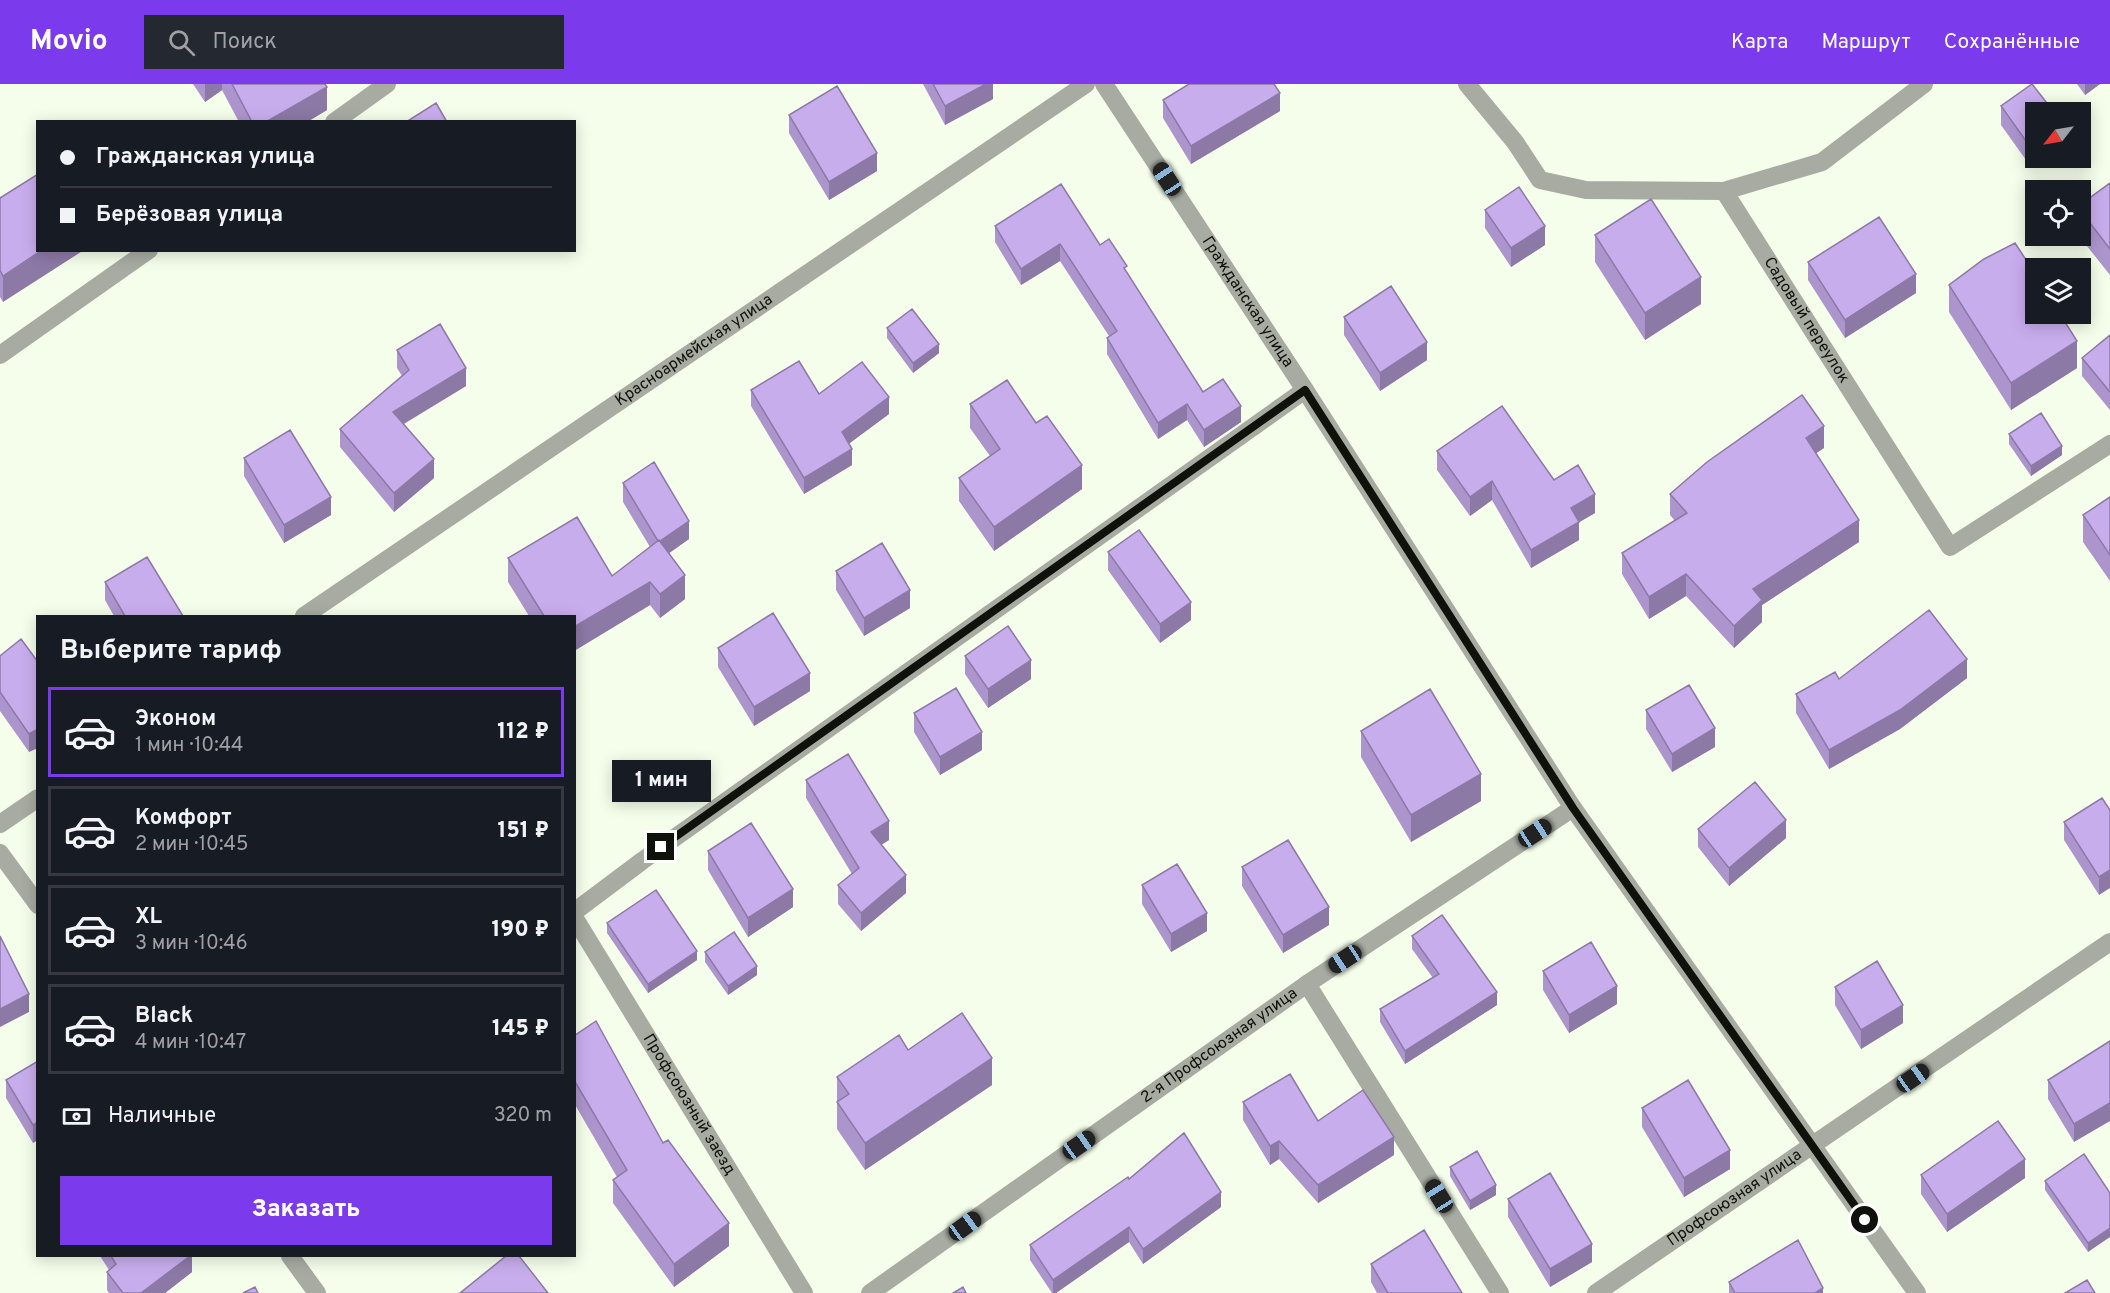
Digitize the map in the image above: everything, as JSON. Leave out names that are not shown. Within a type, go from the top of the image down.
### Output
[{"type":"street","points":[[337,120],[387,84]]},
{"type":"street","name":"Красноармейская улица","points":[[305,615],[1086,84]]},
{"type":"street","name":"Гражданская улица","points":[[1104,84],[1305,390],[1573,808],[1917,1293]]},
{"type":"street","points":[[1467,84],[1515,142],[1540,180],[1586,190],[1724,191],[1822,162],[1924,84]]},
{"type":"street","name":"Садовый переулок","points":[[1724,191],[1950,547],[2110,444]]},
{"type":"street","points":[[0,355],[146,252]]},
{"type":"street","points":[[576,913],[642,861],[1305,390]]},
{"type":"street","points":[[0,824],[36,799]]},
{"type":"street","name":"2-я Профсоюзная улица","points":[[870,1293],[1306,984],[1573,808]]},
{"type":"street","points":[[0,853],[36,902]]},
{"type":"street","name":"Профсоюзный заезд","points":[[576,918],[804,1293]]},
{"type":"street","name":"Профсоюзная улица","points":[[1596,1293],[2110,942]]},
{"type":"street","points":[[1306,984],[1500,1293]]},
{"type":"street","points":[[291,1257],[317,1293]]},
{"type":"building","points":[[232,84],[325,84],[327,87],[269,120],[251,120]]},
{"type":"building","points":[[933,84],[986,84],[945,106]]},
{"type":"building","points":[[1189,84],[1274,84],[1280,93],[1191,146],[1163,100]]},
{"type":"building","points":[[2032,84],[2046,102],[2025,102],[2025,140],[2001,106]]},
{"type":"building","points":[[837,86],[877,153],[829,182],[789,115]]},
{"type":"building","points":[[436,103],[446,120],[409,120]]},
{"type":"building","points":[[36,175],[36,252],[39,252],[3,276],[0,270],[0,198]]},
{"type":"building","points":[[2110,183],[2110,249],[2091,224],[2091,197]]},
{"type":"building","points":[[1061,184],[1100,245],[1109,239],[1127,266],[1124,268],[1203,392],[1223,379],[1241,406],[1204,430],[1187,404],[1158,423],[1107,338],[1117,331],[1060,244],[1021,269],[995,226]]},
{"type":"building","points":[[1519,187],[1545,226],[1511,248],[1485,210]]},
{"type":"building","points":[[1651,199],[1701,277],[1645,313],[1595,235]]},
{"type":"building","points":[[1879,217],[1916,274],[1845,320],[1808,262]]},
{"type":"building","points":[[2015,243],[2025,258],[2025,324],[2066,324],[2077,341],[2011,383],[1949,285],[1984,259]]},
{"type":"building","points":[[1391,286],[1427,342],[1380,373],[1344,317]]},
{"type":"building","points":[[912,309],[939,344],[913,363],[887,328]]},
{"type":"building","points":[[440,324],[466,368],[393,412],[434,459],[394,493],[340,429],[409,370],[397,350]]},
{"type":"building","points":[[2110,335],[2110,392],[2082,358]]},
{"type":"building","points":[[799,361],[819,394],[862,362],[889,397],[842,432],[852,449],[804,478],[751,390]]},
{"type":"building","points":[[1007,380],[1036,423],[1047,416],[1082,465],[994,527],[959,478],[1000,449],[970,404]]},
{"type":"building","points":[[1802,395],[1824,426],[1806,438],[1859,520],[1753,589],[1762,600],[1734,626],[1686,574],[1649,597],[1622,553],[1687,513],[1670,494],[1707,462]]},
{"type":"building","points":[[1502,406],[1554,480],[1578,465],[1595,494],[1571,508],[1579,522],[1531,550],[1492,481],[1470,497],[1437,451]]},
{"type":"building","points":[[2041,413],[2062,446],[2031,466],[2009,434]]},
{"type":"building","points":[[290,430],[331,497],[284,525],[244,458]]},
{"type":"building","points":[[654,462],[689,521],[660,541],[623,483]]},
{"type":"building","points":[[2110,497],[2110,555],[2083,515]]},
{"type":"building","points":[[577,517],[612,576],[659,540],[685,575],[660,594],[650,582],[576,626],[576,615],[543,615],[508,558]]},
{"type":"building","points":[[1139,530],[1191,602],[1160,624],[1108,552]]},
{"type":"building","points":[[882,543],[910,590],[864,618],[836,571]]},
{"type":"building","points":[[147,557],[182,615],[124,615],[105,582]]},
{"type":"building","points":[[1929,610],[1967,659],[1900,710],[1829,750],[1796,694],[1835,672],[1839,679]]},
{"type":"building","points":[[773,613],[810,673],[754,707],[718,648]]},
{"type":"building","points":[[1008,626],[1031,660],[988,689],[965,656]]},
{"type":"building","points":[[21,639],[36,659],[36,730],[29,734],[0,692],[0,656]]},
{"type":"building","points":[[1689,685],[1715,728],[1672,754],[1646,710]]},
{"type":"building","points":[[956,688],[982,732],[940,757],[914,713]]},
{"type":"building","points":[[1430,689],[1481,774],[1411,815],[1361,731]]},
{"type":"building","points":[[848,754],[889,821],[871,832],[906,875],[861,913],[838,885],[859,868],[806,780]]},
{"type":"building","points":[[1755,782],[1786,820],[1729,868],[1698,829]]},
{"type":"building","points":[[2102,798],[2110,810],[2110,870],[2099,877],[2064,822]]},
{"type":"building","points":[[751,823],[793,889],[748,918],[708,851]]},
{"type":"building","points":[[1288,840],[1329,907],[1283,935],[1242,867]]},
{"type":"building","points":[[1177,864],[1207,913],[1171,934],[1142,885]]},
{"type":"building","points":[[656,890],[697,951],[648,984],[607,923]]},
{"type":"building","points":[[1442,915],[1497,992],[1405,1051],[1380,1009],[1439,974],[1412,936]]},
{"type":"building","points":[[734,932],[757,966],[728,986],[705,952]]},
{"type":"building","points":[[0,936],[29,994],[0,1009]]},
{"type":"building","points":[[1591,942],[1617,986],[1569,1015],[1543,971]]},
{"type":"building","points":[[1877,961],[1903,1005],[1861,1030],[1835,987]]},
{"type":"building","points":[[962,1013],[992,1058],[865,1143],[837,1102],[849,1094],[837,1077],[899,1035],[908,1050]]},
{"type":"building","points":[[596,1021],[663,1143],[668,1140],[729,1223],[674,1264],[613,1180],[627,1170],[576,1083],[576,1035]]},
{"type":"building","points":[[2110,1041],[2110,1103],[2074,1124],[2048,1080]]},
{"type":"building","points":[[36,1062],[36,1123],[33,1125],[6,1080]]},
{"type":"building","points":[[1290,1074],[1318,1121],[1363,1090],[1394,1137],[1318,1185],[1279,1141],[1270,1146],[1243,1102]]},
{"type":"building","points":[[1688,1080],[1730,1150],[1684,1178],[1642,1108]]},
{"type":"building","points":[[1998,1121],[2025,1159],[1947,1214],[1921,1175]]},
{"type":"building","points":[[1184,1133],[1221,1192],[1143,1249],[1129,1227],[1053,1280],[1030,1245],[1128,1177],[1129,1179]]},
{"type":"building","points":[[1477,1151],[1496,1185],[1470,1201],[1450,1167]]},
{"type":"building","points":[[2084,1154],[2110,1193],[2110,1228],[2088,1243],[2045,1181]]},
{"type":"building","points":[[1550,1173],[1592,1244],[1550,1269],[1508,1199]]},
{"type":"building","points":[[1424,1230],[1462,1293],[1388,1293],[1371,1264]]},
{"type":"building","points":[[1798,1240],[1823,1288],[1815,1293],[1735,1293],[1729,1282]]},
{"type":"building","points":[[112,1257],[189,1257],[141,1293],[123,1293],[107,1272],[116,1264]]},
{"type":"building","points":[[505,1257],[520,1257],[548,1293],[460,1293]]},
{"type":"building","points":[[2087,1280],[2095,1293],[2065,1293]]},
{"type":"building","points":[[255,1287],[258,1293],[243,1293]]},
{"type":"building","points":[[963,1287],[966,1293],[953,1293]]},
{"type":"route","points":[[661,847],[1305,390],[1573,808],[1865,1220]]}]
